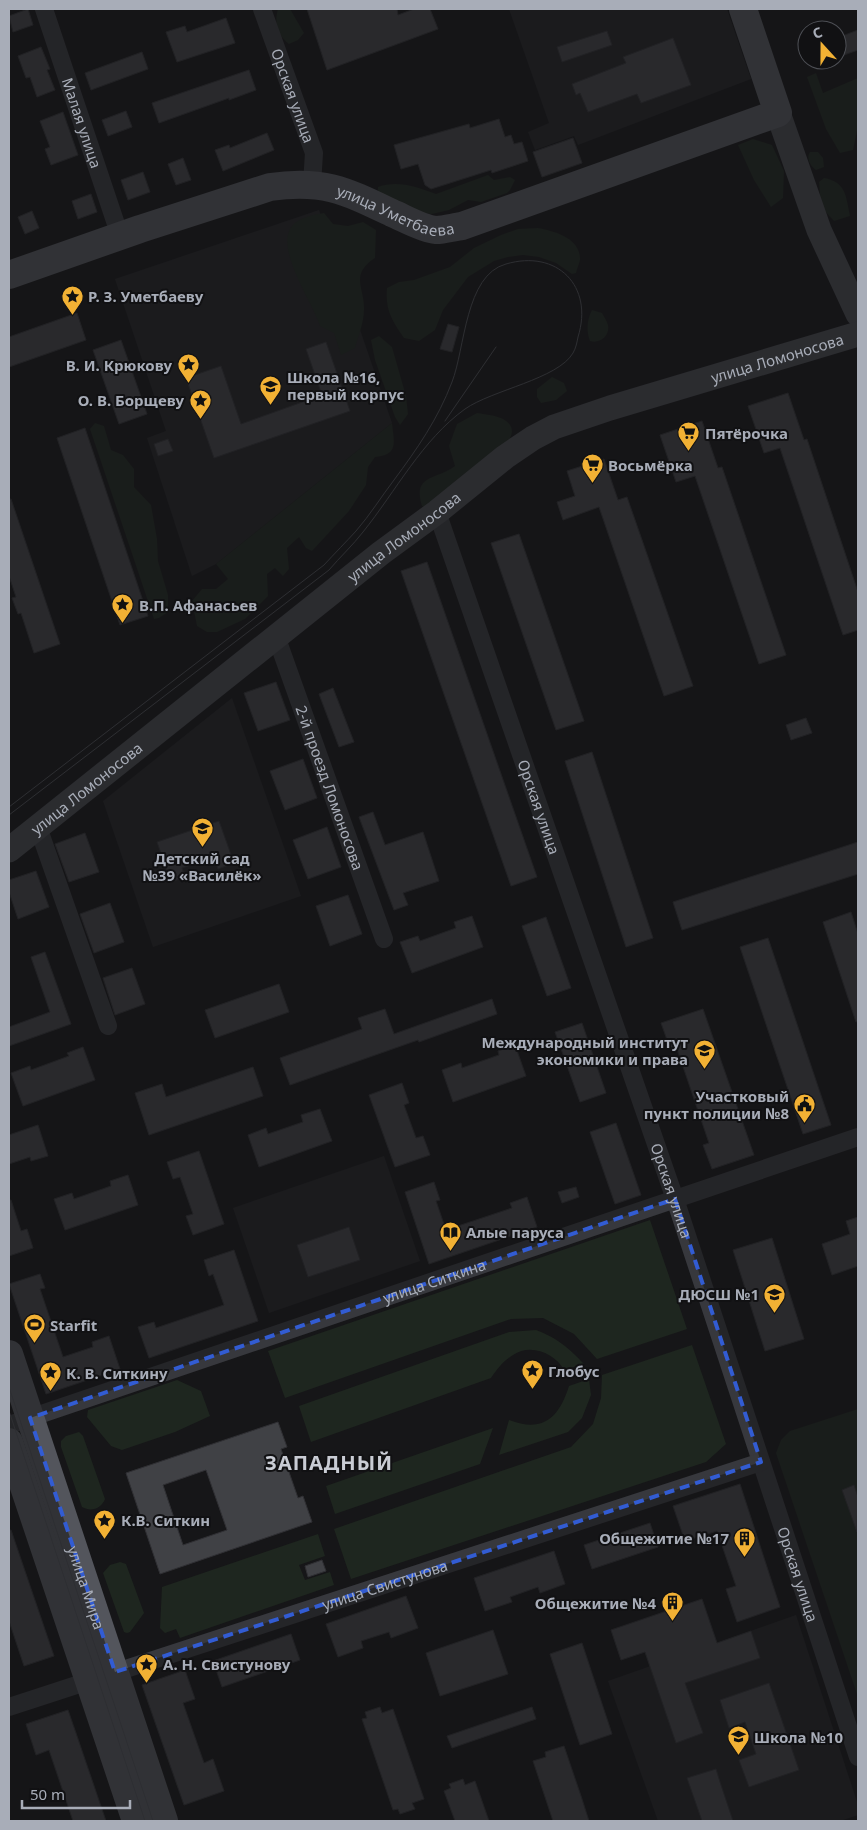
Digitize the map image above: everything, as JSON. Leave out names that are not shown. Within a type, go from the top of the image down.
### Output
[{"type":"main road","points":[[743,9],[778,114]]},
{"type":"main road","name":"улица Уметбаева","points":[[9,275],[120,236],[270,188],[292,184],[312,184],[337,189],[435,230],[462,226],[778,114]]},
{"type":"main road","name":"улица Мира","points":[[9,1354],[19,1421],[115,1672],[164,1821]]},
{"type":"main road","name":"улица Мира","points":[[9,1442],[136,1821]]},
{"type":"street","name":"Малая улица","points":[[44,9],[120,236]]},
{"type":"street","name":"Орская улица","points":[[262,9],[314,153],[312,184]]},
{"type":"street","points":[[778,114],[819,230],[858,314]]},
{"type":"street","name":"улица Ломоносова","points":[[9,850],[381,553],[437,512],[505,457],[533,438],[554,427],[610,408],[858,334]]},
{"type":"street","name":"Орская улица","points":[[437,512],[675,1199],[858,1756]]},
{"type":"street","name":"2-й проезд Ломоносова","points":[[276,636],[384,939]]},
{"type":"street","points":[[38,826],[108,1026]]},
{"type":"street","name":"улица Ситкина","points":[[19,1421],[858,1137]]},
{"type":"street","name":"улица Свистунова","points":[[9,1707],[761,1462]]},
{"type":"highlighted area","points":[[675,1199],[761,1462],[115,1672],[30,1418]]},
{"type":"shaded area","points":[[278,9],[290,9],[304,33],[298,40],[289,44],[279,33],[276,19]]},
{"type":"shaded area","points":[[509,9],[727,9],[751,79],[578,145],[574,136],[535,150],[528,132],[549,123]]},
{"type":"shaded area","points":[[816,73],[823,93],[858,78],[858,126],[853,150],[840,153],[826,129],[807,77]]},
{"type":"shaded area","points":[[753,139],[772,145],[784,171],[783,198],[771,207],[754,180],[738,145]]},
{"type":"shaded area","points":[[810,152],[818,152],[823,158],[824,167],[816,170],[812,166],[809,162]]},
{"type":"shaded area","points":[[488,175],[494,180],[510,177],[515,180],[507,193],[481,202],[468,200],[449,210],[432,214],[418,213],[378,193],[378,187],[400,184],[436,194]]},
{"type":"shaded area","points":[[824,178],[837,183],[844,191],[850,216],[834,221],[821,207],[819,182]]},
{"type":"shaded area","name":"Школа №16, первый корпус","points":[[319,210],[392,423],[216,564],[192,576],[147,438],[166,431],[115,279]]},
{"type":"shaded area","points":[[324,213],[333,224],[348,226],[363,222],[376,230],[375,258],[362,270],[360,276],[364,302],[361,329],[355,348],[341,355],[334,333],[320,326],[297,276],[288,248],[288,236],[295,223],[307,217]]},
{"type":"shaded area","points":[[538,228],[559,234],[576,246],[580,260],[576,273],[572,274],[556,263],[539,257],[523,255],[494,261],[468,277],[443,310],[435,330],[419,341],[404,338],[390,315],[387,303],[387,288],[399,282],[414,280],[450,267],[474,248],[501,235],[518,229]]},
{"type":"shaded area","points":[[592,310],[602,313],[608,325],[606,336],[594,342],[590,341],[588,333],[588,321]]},
{"type":"shaded area","points":[[379,336],[392,347],[406,396],[408,414],[400,425],[395,417],[375,360],[371,340]]},
{"type":"shaded area","points":[[552,377],[564,383],[567,391],[556,400],[541,403],[537,397],[537,389]]},
{"type":"shaded area","points":[[477,413],[498,417],[508,422],[511,426],[512,434],[508,444],[429,509],[422,506],[420,488],[423,483],[455,466],[449,446],[457,424]]},
{"type":"shaded area","points":[[95,423],[104,426],[111,450],[123,455],[134,469],[134,487],[151,505],[157,539],[158,561],[168,595],[168,612],[159,618],[154,619],[90,429]]},
{"type":"shaded area","points":[[392,423],[394,442],[391,450],[388,454],[375,457],[368,467],[366,485],[349,511],[312,551],[306,548],[299,537],[287,548],[289,569],[283,576],[275,568],[267,574],[268,596],[245,619],[217,632],[207,632],[197,626],[192,601],[202,589],[216,589],[228,579],[216,564]]},
{"type":"shaded area","name":"Детский сад №39 «Василёк»","points":[[232,698],[301,896],[153,947],[103,801]]},
{"type":"shaded area","points":[[384,1156],[420,1261],[269,1313],[233,1208]]},
{"type":"shaded area","points":[[650,1220],[687,1329],[597,1359],[574,1334],[543,1318],[511,1319],[285,1398],[268,1351]]},
{"type":"shaded area","points":[[536,1330],[562,1344],[584,1364],[564,1370],[555,1359],[542,1352],[527,1350],[520,1352],[509,1357],[491,1378],[311,1442],[299,1406],[509,1332]]},
{"type":"shaded area","points":[[692,1345],[726,1444],[706,1462],[351,1579],[334,1529],[571,1447],[593,1424],[601,1398],[602,1375]]},
{"type":"shaded area","points":[[589,1379],[591,1395],[582,1418],[568,1432],[499,1455],[509,1420],[531,1425],[548,1420],[560,1407],[569,1386]]},
{"type":"shaded area","points":[[177,1380],[201,1391],[210,1416],[175,1432],[122,1450],[111,1446],[87,1417],[88,1410]]},
{"type":"shaded area","points":[[858,1409],[858,1697],[776,1453],[781,1440],[790,1431]]},
{"type":"shaded area","points":[[493,1428],[480,1464],[335,1514],[326,1486]]},
{"type":"shaded area","points":[[79,1432],[83,1436],[105,1499],[101,1505],[92,1509],[82,1507],[61,1447],[61,1441],[66,1436]]},
{"type":"shaded area","points":[[318,1534],[325,1556],[299,1565],[305,1580],[330,1572],[334,1585],[180,1638],[176,1629],[165,1633],[160,1628],[162,1587]]},
{"type":"shaded area","points":[[120,1562],[126,1564],[144,1613],[130,1632],[127,1633],[124,1632],[103,1573],[110,1565]]},
{"type":"shaded area","name":"Школа №10","points":[[796,1615],[858,1805],[858,1815],[840,1821],[658,1821],[608,1681]]},
{"type":"building","points":[[28,9],[33,25],[13,32],[9,16]]},
{"type":"building","points":[[307,9],[397,9],[398,15],[414,9],[430,9],[438,29],[327,70]]},
{"type":"building","points":[[226,18],[235,43],[177,62],[166,32],[185,26],[187,32]]},
{"type":"building","points":[[858,30],[858,50],[847,54],[847,34]]},
{"type":"building","points":[[607,31],[612,45],[562,62],[557,47]]},
{"type":"building","points":[[673,38],[691,85],[641,103],[637,94],[588,112],[580,93],[576,95],[572,84],[626,63],[623,57]]},
{"type":"building","points":[[41,47],[50,69],[47,70],[55,90],[37,97],[30,77],[26,78],[18,56]]},
{"type":"building","points":[[142,52],[148,69],[91,90],[85,73]]},
{"type":"building","points":[[249,70],[256,90],[159,123],[152,103]]},
{"type":"building","points":[[126,111],[132,127],[108,136],[102,120]]},
{"type":"building","points":[[63,112],[78,155],[51,165],[45,149],[50,147],[40,121]]},
{"type":"building","points":[[499,119],[505,137],[511,135],[514,144],[522,142],[528,161],[492,173],[491,170],[431,189],[425,185],[418,164],[401,169],[394,145],[469,124],[470,128]]},
{"type":"building","points":[[267,133],[274,150],[223,171],[215,150],[229,145],[230,148]]},
{"type":"building","points":[[573,138],[582,163],[542,177],[533,152]]},
{"type":"building","points":[[183,158],[191,180],[176,185],[168,164]]},
{"type":"building","points":[[143,172],[150,192],[128,200],[121,180]]},
{"type":"building","points":[[91,194],[97,212],[78,219],[72,201]]},
{"type":"building","points":[[32,211],[39,228],[25,234],[18,217]]},
{"type":"building","points":[[77,313],[86,340],[9,367],[9,337]]},
{"type":"building","points":[[448,324],[459,327],[452,352],[440,349]]},
{"type":"building","points":[[121,340],[147,414],[119,424],[93,350]]},
{"type":"building","points":[[326,342],[350,411],[214,458],[186,378],[221,366],[241,424],[322,395],[306,349]]},
{"type":"building","points":[[788,393],[804,440],[807,439],[858,592],[858,630],[843,635],[780,448],[764,453],[748,406]]},
{"type":"building","points":[[702,421],[718,468],[722,467],[786,655],[759,664],[695,476],[676,482],[660,435]]},
{"type":"building","points":[[85,428],[148,616],[120,625],[57,438]]},
{"type":"building","points":[[168,439],[173,451],[158,456],[154,444]]},
{"type":"building","points":[[604,459],[618,500],[627,497],[693,686],[664,696],[599,507],[563,520],[557,502],[575,496],[567,471]]},
{"type":"building","points":[[9,499],[11,499],[60,644],[34,653],[21,613],[18,614],[12,598],[16,597],[9,576]]},
{"type":"building","points":[[519,534],[584,721],[556,730],[491,543]]},
{"type":"building","points":[[427,562],[537,877],[511,886],[401,571]]},
{"type":"building","points":[[276,682],[290,720],[258,731],[244,693]]},
{"type":"building","points":[[333,688],[354,742],[339,747],[319,694]]},
{"type":"building","points":[[806,718],[812,733],[791,740],[786,725]]},
{"type":"building","points":[[592,752],[653,938],[626,947],[565,761]]},
{"type":"building","points":[[303,759],[317,798],[285,810],[270,771]]},
{"type":"building","points":[[373,812],[385,845],[423,832],[439,881],[403,893],[408,905],[394,910],[359,817]]},
{"type":"building","points":[[219,821],[234,863],[218,869],[214,857],[182,868],[185,877],[171,882],[157,842]]},
{"type":"building","points":[[327,827],[341,867],[308,879],[293,840]]},
{"type":"building","points":[[85,833],[99,872],[69,882],[55,844]]},
{"type":"building","points":[[858,842],[858,874],[682,930],[673,902]]},
{"type":"building","points":[[36,871],[49,907],[18,919],[9,892],[9,880]]},
{"type":"building","points":[[348,895],[362,934],[330,946],[316,906]]},
{"type":"building","points":[[110,903],[124,942],[94,953],[80,914]]},
{"type":"building","points":[[851,912],[858,934],[858,1021],[856,1022],[823,922]]},
{"type":"building","points":[[472,916],[483,947],[412,973],[400,942],[418,936],[420,941],[456,928],[454,922]]},
{"type":"building","points":[[546,917],[571,988],[547,996],[522,926]]},
{"type":"building","points":[[768,938],[831,1125],[803,1134],[740,947]]},
{"type":"building","points":[[45,952],[71,1024],[9,1046],[9,1027],[50,1012],[31,957]]},
{"type":"building","points":[[132,968],[145,1004],[115,1015],[103,978]]},
{"type":"building","points":[[279,984],[289,1012],[215,1038],[205,1010]]},
{"type":"building","points":[[492,999],[497,1014],[290,1085],[280,1058],[362,1029],[358,1018],[385,1009],[394,1034]]},
{"type":"building","name":"Международный институт экономики и права","points":[[703,1009],[754,1155],[712,1169],[703,1145],[709,1143],[676,1046],[670,1048],[661,1023]]},
{"type":"building","points":[[582,1023],[606,1093],[580,1102],[555,1032]]},
{"type":"building","points":[[515,1045],[526,1076],[453,1102],[442,1070],[461,1063],[462,1068],[499,1055],[498,1051]]},
{"type":"building","points":[[83,1047],[95,1080],[23,1106],[11,1073],[30,1066],[31,1070],[69,1056],[67,1053]]},
{"type":"building","points":[[253,1067],[263,1096],[149,1135],[135,1093],[162,1084],[166,1097]]},
{"type":"building","points":[[402,1083],[409,1103],[404,1105],[416,1138],[423,1136],[430,1155],[395,1167],[369,1095]]},
{"type":"building","points":[[320,1109],[332,1141],[259,1167],[248,1135],[266,1128],[268,1134],[303,1122],[301,1115]]},
{"type":"building","points":[[616,1123],[641,1195],[615,1204],[590,1132]]},
{"type":"building","points":[[38,1125],[48,1156],[31,1161],[30,1157],[9,1164],[9,1135]]},
{"type":"building","points":[[199,1151],[224,1224],[193,1235],[186,1216],[193,1214],[180,1177],[173,1179],[167,1162]]},
{"type":"building","points":[[128,1175],[138,1205],[65,1230],[54,1199],[72,1193],[74,1199],[111,1186],[110,1181]]},
{"type":"building","points":[[434,1182],[440,1200],[436,1201],[446,1230],[512,1208],[510,1203],[527,1197],[537,1227],[429,1264],[405,1192]]},
{"type":"building","points":[[576,1187],[579,1197],[562,1203],[558,1192]]},
{"type":"building","points":[[9,1200],[11,1200],[21,1231],[27,1229],[33,1248],[9,1256]]},
{"type":"building","points":[[858,1217],[858,1266],[832,1275],[822,1244],[850,1234],[846,1221]]},
{"type":"building","points":[[349,1227],[360,1260],[308,1277],[297,1245]]},
{"type":"building","name":"ДЮСШ №1","points":[[772,1238],[804,1339],[765,1351],[733,1250]]},
{"type":"building","points":[[234,1250],[258,1321],[149,1358],[138,1327],[154,1322],[156,1328],[224,1305],[213,1274],[209,1276],[204,1260]]},
{"type":"building","points":[[40,1274],[45,1288],[40,1289],[63,1357],[93,1347],[92,1342],[109,1336],[120,1369],[46,1394],[9,1284]]},
{"type":"building","points":[[278,1422],[287,1447],[281,1449],[298,1498],[303,1496],[312,1522],[160,1574],[126,1473]],"holes":[[[206,1470],[227,1530],[183,1545],[163,1485]]]},
{"type":"building","name":"Общежитие №17","points":[[740,1484],[780,1607],[737,1622],[726,1589],[736,1586],[717,1531],[685,1541],[673,1506]]},
{"type":"building","points":[[854,1485],[858,1497],[857,1532],[842,1490]]},
{"type":"building","points":[[650,1523],[658,1547],[592,1569],[584,1545]]},
{"type":"building","points":[[9,1530],[11,1530],[54,1656],[24,1666],[9,1621]]},
{"type":"building","points":[[554,1551],[565,1584],[540,1593],[538,1587],[510,1597],[512,1602],[485,1611],[474,1578]]},
{"type":"building","points":[[322,1560],[326,1571],[308,1577],[305,1566]]},
{"type":"building","points":[[406,1596],[418,1628],[391,1638],[389,1632],[361,1641],[363,1648],[338,1657],[326,1624]]},
{"type":"building","points":[[702,1599],[717,1643],[751,1631],[760,1658],[685,1683],[703,1733],[676,1743],[645,1652],[621,1660],[611,1630]]},
{"type":"building","points":[[493,1630],[508,1674],[440,1696],[426,1653]]},
{"type":"building","points":[[291,1634],[300,1660],[222,1687],[213,1661]]},
{"type":"building","points":[[582,1643],[612,1734],[580,1745],[550,1654]]},
{"type":"building","points":[[185,1670],[195,1699],[183,1703],[204,1763],[213,1759],[224,1791],[184,1805],[142,1685]]},
{"type":"building","points":[[769,1683],[799,1770],[749,1787],[739,1760],[756,1754],[745,1722],[729,1728],[720,1700]]},
{"type":"building","points":[[380,1707],[382,1713],[393,1709],[424,1799],[412,1803],[415,1809],[400,1814],[398,1809],[393,1810],[362,1719],[367,1718],[365,1712]]},
{"type":"building","points":[[532,1707],[536,1719],[452,1748],[447,1736]]},
{"type":"building","points":[[68,1710],[106,1821],[73,1821],[49,1750],[36,1755],[26,1724]]},
{"type":"building","points":[[564,1746],[589,1821],[553,1821],[533,1761],[546,1757],[545,1752]]},
{"type":"building","points":[[716,1769],[733,1821],[702,1821],[687,1778]]},
{"type":"building","points":[[463,1779],[465,1785],[475,1781],[489,1821],[455,1821],[444,1791],[451,1788],[449,1784]]},
{"type":"tram line","points":[[9,807],[324,565],[356,531],[411,457],[440,409],[452,382],[474,297],[482,282],[492,271],[506,264],[524,261],[541,262],[555,267],[567,276],[576,288],[581,302],[582,319],[575,349],[565,362],[554,370],[477,402],[465,409],[423,451],[363,532],[329,570],[9,815]]},
{"type":"tram line","points":[[445,421],[496,347]]},
{"type":"tram line","points":[[9,1387],[153,1821]]},
{"type":"tram line","points":[[9,1411],[145,1821]]},
{"type":"place","name":"Р. З. Уметбаеву","points":[[72,315]]},
{"type":"place","name":"В. И. Крюкову","points":[[188,384]]},
{"type":"place","name":"Школа №16, первый корпус","points":[[271,405]]},
{"type":"place","name":"О. В. Борщеву","points":[[200,419]]},
{"type":"place","name":"Пятёрочка","points":[[689,452]]},
{"type":"place","name":"Восьмёрка","points":[[592,484]]},
{"type":"place","name":"В.П. Афанасьев","points":[[123,624]]},
{"type":"place","name":"Детский сад №39 «Василёк»","points":[[202,848]]},
{"type":"place","name":"Международный институт экономики и права","points":[[704,1070]]},
{"type":"place","name":"Участковый пункт полиции №8","points":[[805,1124]]},
{"type":"place","name":"Алые паруса","points":[[450,1251]]},
{"type":"place","name":"ДЮСШ №1","points":[[775,1313]]},
{"type":"place","name":"Starfit","points":[[34,1344]]},
{"type":"place","name":"Глобус","points":[[532,1390]]},
{"type":"place","name":"К. В. Ситкину","points":[[50,1392]]},
{"type":"place","name":"К.В. Ситкин","points":[[105,1539]]},
{"type":"place","name":"Общежитие №17","points":[[745,1557]]},
{"type":"place","name":"Общежитие №4","points":[[672,1622]]},
{"type":"place","name":"А. Н. Свистунову","points":[[147,1683]]},
{"type":"place","name":"Школа №10","points":[[738,1756]]},
{"type":"district","name":"ЗАПАДНЫЙ","points":[[329,1462]]}]
